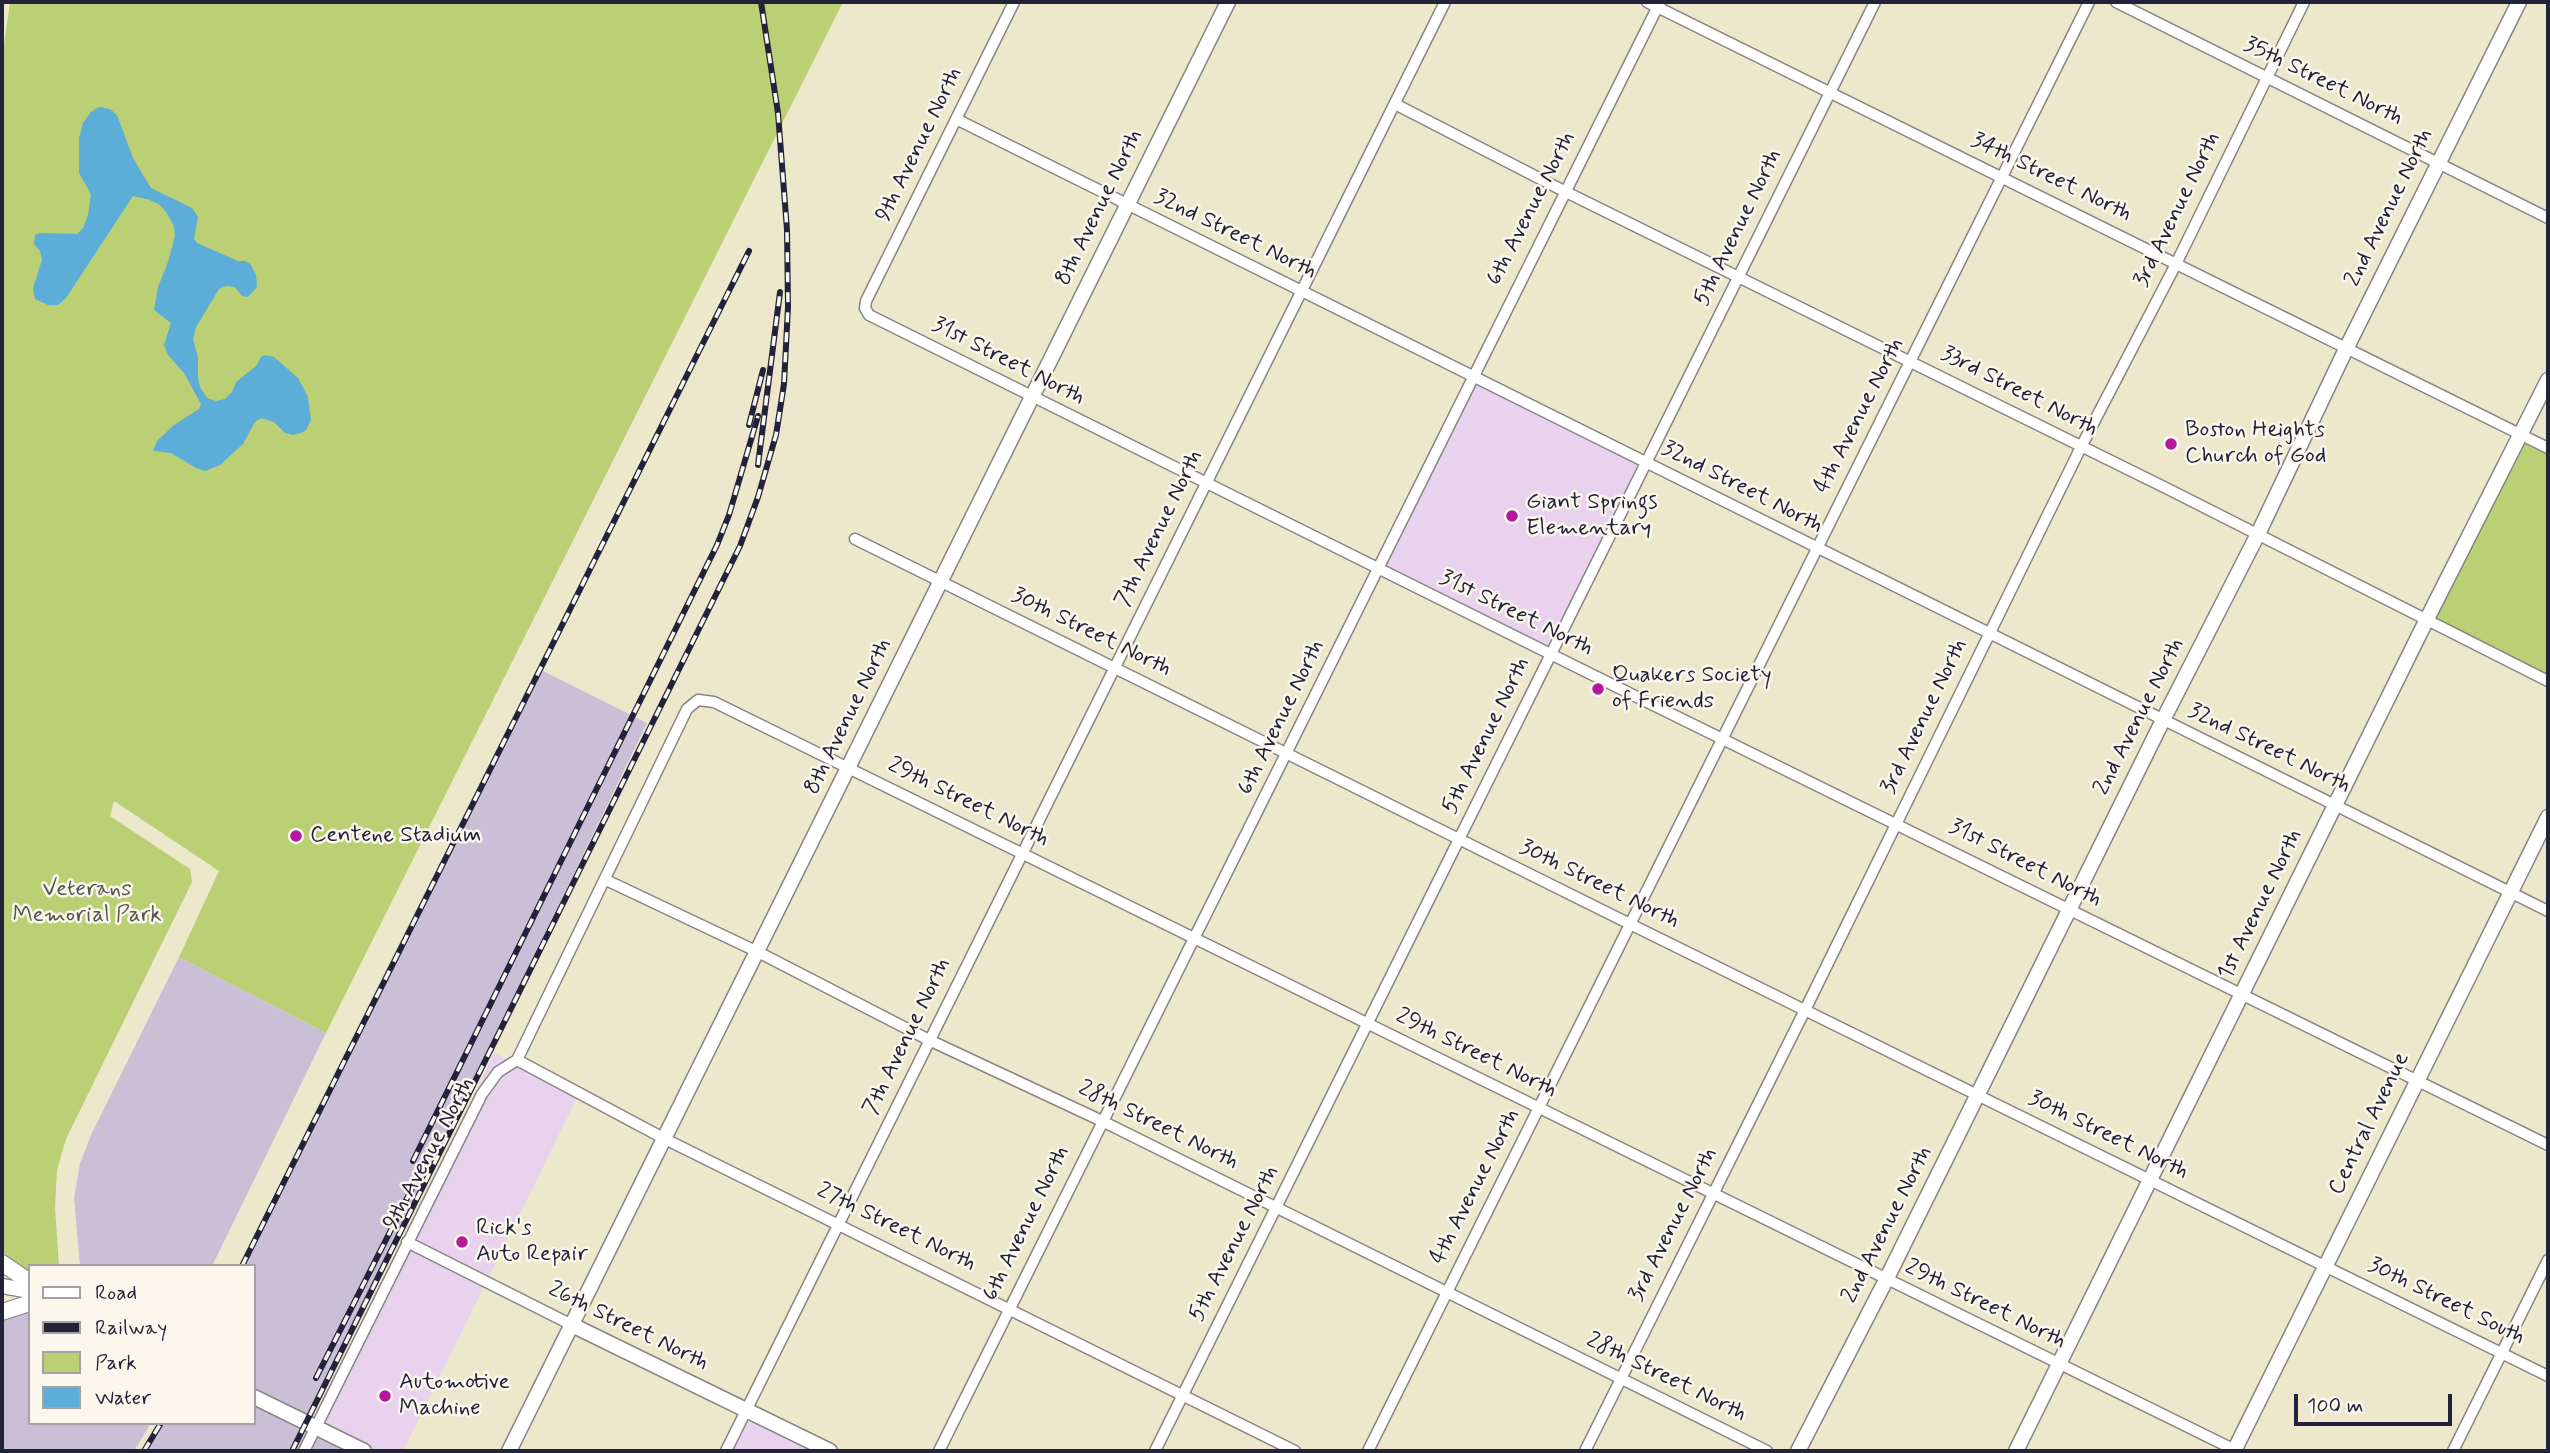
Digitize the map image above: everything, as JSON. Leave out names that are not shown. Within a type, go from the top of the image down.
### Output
[{"type":"main road","name":"8th Avenue North","points":[[509,1451],[1228,2]]},
{"type":"main road","name":"2nd Avenue North","points":[[1798,1451],[2258,534],[2346,349],[2519,2]]},
{"type":"main road","name":"1st Avenue North","points":[[2016,1451],[2548,380]]},
{"type":"main road","name":"Central Avenue","points":[[2235,1451],[2548,817]]},
{"type":"main road","points":[[2,1263],[28,1281]]},
{"type":"main road","points":[[2,1286],[28,1291]]},
{"type":"main road","points":[[2,1312],[28,1304]]},
{"type":"main road","name":"26th Street North","points":[[572,1325],[830,1451]]},
{"type":"main road","points":[[256,1398],[364,1451]]},
{"type":"street","name":"9th Avenue North","points":[[865,308],[866,301],[1014,2]]},
{"type":"street","name":"7th Avenue North","points":[[726,1451],[1445,2]]},
{"type":"street","name":"5th Avenue North","points":[[1155,1451],[1875,2]]},
{"type":"street","name":"4th Avenue North","points":[[1368,1451],[2089,2]]},
{"type":"street","name":"35th Street North","points":[[2116,2],[2548,218]]},
{"type":"street","name":"3rd Avenue North","points":[[1585,1451],[2304,2]]},
{"type":"street","name":"34th Street North","points":[[1655,3],[1829,93],[2548,448]]},
{"type":"street","name":"6th Avenue North","points":[[939,1451],[1288,754],[1655,3]]},
{"type":"street","name":"33rd Street North","points":[[1395,104],[1564,191],[2258,534],[2548,681]]},
{"type":"street","name":"32nd Street North","points":[[956,119],[2548,911]]},
{"type":"street","name":"31st Street North","points":[[865,308],[869,315],[1206,484],[2548,1145]]},
{"type":"street","name":"30th Street North","points":[[855,539],[2326,1266]]},
{"type":"street","name":"9th Avenue North","points":[[304,1451],[482,1094],[498,1072],[517,1060],[687,709],[698,700]]},
{"type":"street","name":"29th Street North","points":[[698,700],[714,702],[850,768],[2235,1451]]},
{"type":"street","name":"28th Street North","points":[[606,880],[758,952],[929,1040],[1102,1121],[1766,1451]]},
{"type":"street","name":"27th Street North","points":[[517,1060],[665,1139],[1295,1451]]},
{"type":"street","name":"26th Street North","points":[[407,1242],[572,1325]]},
{"type":"street","points":[[2453,1451],[2548,1260]]},
{"type":"street","name":"30th Street South","points":[[2326,1266],[2548,1376]]},
{"type":"shaded area","name":"Giant Springs Elementary","points":[[1473,376],[1646,463],[1551,654],[1379,569]]},
{"type":"shaded area","points":[[541,670],[647,723],[307,1423],[364,1451],[144,1451],[160,1425],[256,1425],[256,1264],[246,1264]]},
{"type":"shaded area","points":[[179,957],[326,1033],[213,1264],[80,1264],[74,1198],[80,1164],[91,1135]]},
{"type":"shaded area","points":[[494,1053],[579,1094],[403,1451],[364,1451],[316,1428],[407,1242]]},
{"type":"shaded area","points":[[28,1304],[28,1425],[150,1425],[134,1451],[2,1451],[2,1312]]},
{"type":"shaded area","points":[[746,1411],[829,1451],[726,1451]]},
{"type":"green space","name":"Veterans Memorial Park","points":[[10,2],[843,2],[326,1033],[179,957],[219,871],[114,801],[110,816],[190,869],[192,882],[66,1139],[57,1170],[55,1207],[59,1264],[28,1264],[28,1272],[2,1252],[2,59]]},
{"type":"green space","points":[[2521,435],[2548,448],[2548,681],[2427,619]]},
{"type":"water","points":[[99,107],[110,109],[117,115],[133,158],[151,188],[192,208],[198,217],[194,239],[197,243],[238,261],[246,261],[256,275],[257,287],[248,297],[242,296],[235,287],[226,286],[219,289],[196,327],[193,339],[198,357],[198,378],[207,398],[216,401],[225,399],[236,382],[256,366],[261,357],[274,357],[298,378],[308,397],[311,420],[306,430],[293,435],[285,433],[274,422],[261,418],[255,422],[243,444],[220,465],[205,471],[171,453],[153,451],[157,441],[174,425],[199,409],[201,404],[164,345],[171,323],[154,310],[158,287],[175,236],[174,226],[166,212],[150,200],[133,196],[66,298],[58,305],[48,305],[35,299],[33,288],[42,260],[40,251],[34,244],[35,235],[77,234],[83,228],[88,215],[91,194],[79,173],[79,138],[83,123],[91,112]]},
{"type":"railway","points":[[292,1451],[740,546],[758,497],[776,435],[784,384],[788,307],[787,230],[778,113],[761,2]]},
{"type":"railway","points":[[243,1264],[749,251]]},
{"type":"railway","points":[[758,465],[780,292]]},
{"type":"railway","points":[[749,425],[763,370]]},
{"type":"railway","points":[[413,1161],[717,545],[729,515],[758,416]]},
{"type":"railway","points":[[316,1378],[438,1137]]},
{"type":"railway","points":[[144,1451],[160,1425]]},
{"type":"place","name":"Boston Heights Church of God","points":[[2171,444]]},
{"type":"place","name":"Giant Springs Elementary","points":[[1512,516]]},
{"type":"place","name":"Quakers Society of Friends","points":[[1598,689]]},
{"type":"place","name":"Centene Stadium","points":[[296,836]]},
{"type":"place","name":"Rick's Auto Repair","points":[[462,1242]]},
{"type":"place","name":"Automotive Machine","points":[[385,1396]]}]
